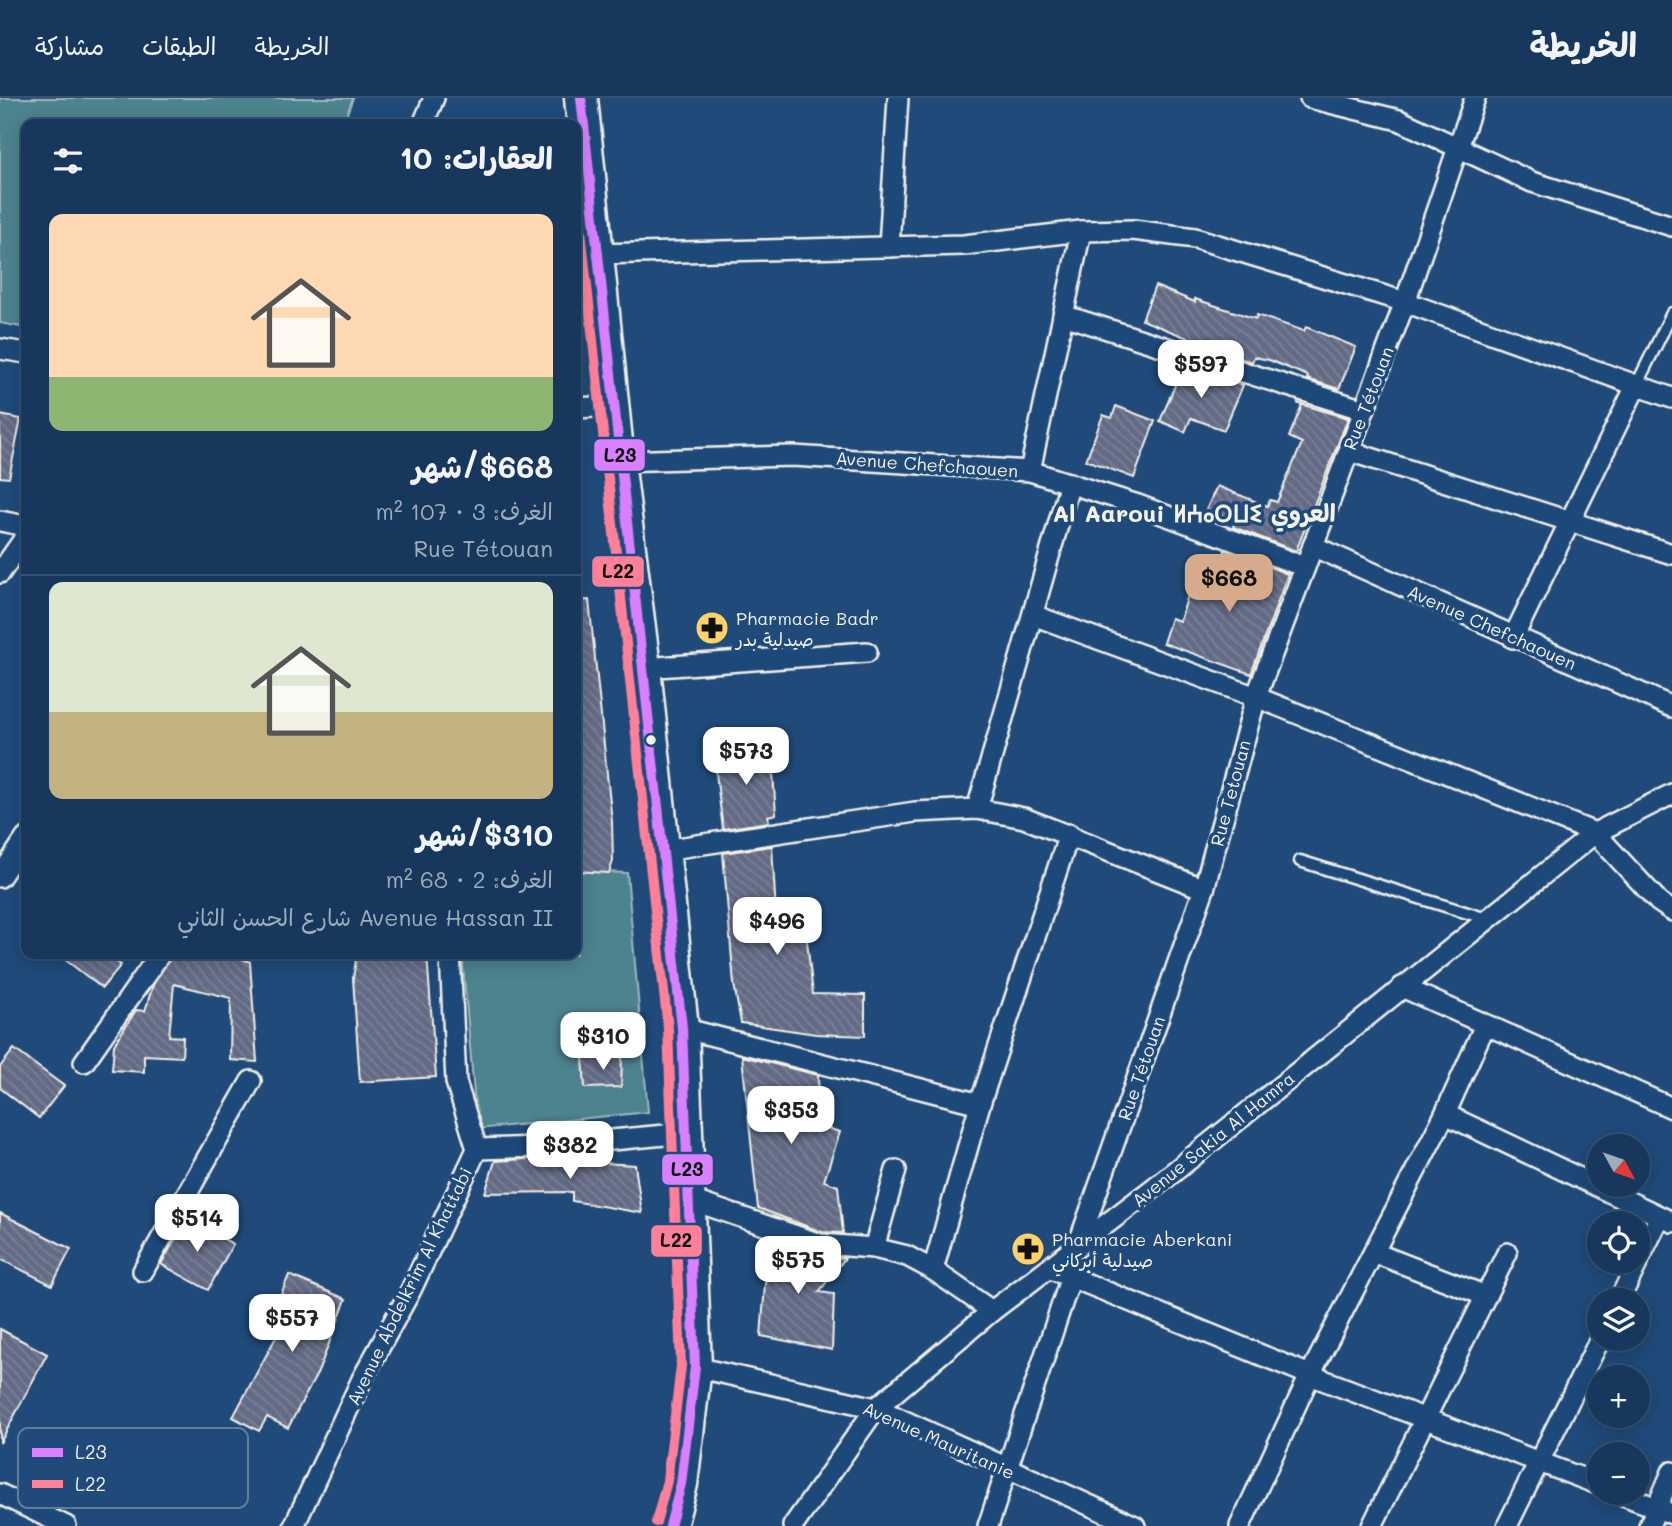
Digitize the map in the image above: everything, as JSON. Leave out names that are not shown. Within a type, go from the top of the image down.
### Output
[{"type":"main road","points":[[581,98],[612,406],[644,668],[682,1028],[695,1367],[681,1484],[670,1526]]},
{"type":"street","points":[[425,119],[434,98]]},
{"type":"street","points":[[889,247],[898,98]]},
{"type":"street","name":"Rue Tétouan","points":[[1256,697],[1405,302],[1475,98]]},
{"type":"street","points":[[1318,99],[1399,120],[1532,182],[1672,226]]},
{"type":"street","points":[[596,254],[964,244],[1081,231],[1133,230],[1195,238],[1405,302],[1672,398]]},
{"type":"street","points":[[1030,471],[1081,231]]},
{"type":"street","points":[[1063,315],[1364,410]]},
{"type":"street","points":[[0,349],[21,352]]},
{"type":"street","points":[[1513,638],[1636,386]]},
{"type":"street","points":[[581,408],[612,406]]},
{"type":"street","points":[[1349,451],[1672,554]]},
{"type":"street","name":"Avenue Chefchaouen","points":[[618,461],[793,456],[1030,471],[1305,567]]},
{"type":"street","points":[[977,809],[1070,483]]},
{"type":"street","points":[[0,521],[21,525]]},
{"type":"street","points":[[0,573],[21,543]]},
{"type":"street","name":"Avenue Chefchaouen","points":[[1313,545],[1513,638],[1672,707]]},
{"type":"street","points":[[1033,615],[1256,697],[1595,833],[1659,902],[1672,911]]},
{"type":"street","points":[[644,668],[867,652]]},
{"type":"street","name":"Rue Tetouan","points":[[1204,889],[1256,697]]},
{"type":"street","name":"Avenue Sakia Al Hamra","points":[[793,1526],[876,1408],[992,1311],[1051,1269],[1595,833],[1672,794]]},
{"type":"street","points":[[664,849],[915,812],[977,809],[1024,818],[1204,889]]},
{"type":"street","points":[[933,1270],[980,1104],[1069,834]]},
{"type":"street","points":[[0,877],[21,846]]},
{"type":"street","name":"Rue Tétouan","points":[[1077,1248],[1204,889]]},
{"type":"street","points":[[84,1062],[156,959]]},
{"type":"street","name":"Avenue Abdelkrim Al Khattabi","points":[[294,1526],[362,1378],[411,1290],[477,1149],[456,1082],[450,959]]},
{"type":"street","points":[[1402,987],[1672,1108]]},
{"type":"street","points":[[1240,1526],[1310,1374],[1445,1114],[1485,1025]]},
{"type":"street","points":[[682,1028],[980,1104]]},
{"type":"street","points":[[143,1271],[251,1081]]},
{"type":"street","points":[[1445,1114],[1666,1219],[1650,1243]]},
{"type":"street","points":[[477,1149],[538,1147],[686,1133]]},
{"type":"street","points":[[874,1248],[896,1170]]},
{"type":"street","points":[[688,1199],[820,1244],[874,1248],[907,1256],[933,1270],[992,1311]]},
{"type":"street","points":[[1375,1253],[1486,1296]]},
{"type":"street","points":[[1372,1526],[1507,1253]]},
{"type":"street","points":[[1051,1269],[1310,1374],[1587,1480]]},
{"type":"street","points":[[989,1526],[1071,1277]]},
{"type":"street","points":[[1507,1526],[1594,1351]]},
{"type":"street","name":"Avenue Mauritanie","points":[[695,1367],[876,1408],[1006,1470],[1135,1526]]},
{"type":"street","points":[[1639,1505],[1659,1516],[1672,1472]]},
{"type":"street","points":[[0,1494],[18,1503]]},
{"type":"street","points":[[29,1508],[66,1526]]},
{"type":"lane","points":[[1636,386],[1672,313]]},
{"type":"lane","points":[[1300,862],[1488,919]]},
{"type":"green space","points":[[0,98],[353,98],[345,119],[21,119],[21,327],[0,323]]},
{"type":"green space","points":[[581,871],[627,873],[648,1112],[477,1129],[462,959],[581,959]]},
{"type":"building","points":[[1155,286],[1195,302],[1195,299],[1256,319],[1257,315],[1304,331],[1306,327],[1356,347],[1339,389],[1307,379],[1308,376],[1269,360],[1254,357],[1252,362],[1192,343],[1193,340],[1142,320]]},
{"type":"building","points":[[1183,366],[1243,385],[1224,430],[1191,418],[1185,432],[1160,421]]},
{"type":"building","points":[[1297,403],[1348,418],[1296,551],[1233,527],[1235,521],[1206,510],[1217,486],[1267,506],[1270,500],[1277,502],[1302,443],[1289,437],[1302,405]]},
{"type":"building","points":[[1116,406],[1155,421],[1134,478],[1086,460],[1103,415],[1112,418]]},
{"type":"building","points":[[0,415],[21,419],[9,478],[0,477]]},
{"type":"building","points":[[1225,550],[1288,574],[1251,674],[1163,643],[1171,618],[1180,621],[1192,582],[1213,589]]},
{"type":"building","points":[[589,600],[612,822],[613,861],[609,873],[581,871],[581,601]]},
{"type":"building","points":[[771,746],[776,814],[768,816],[769,822],[723,829],[714,757]]},
{"type":"building","points":[[772,846],[776,913],[804,914],[813,994],[865,995],[865,1036],[816,1034],[741,1023],[734,984],[723,853]]},
{"type":"building","points":[[64,959],[113,959],[121,965],[102,988]]},
{"type":"building","points":[[169,959],[243,959],[250,962],[257,1062],[230,1060],[231,998],[174,984],[169,1036],[183,1037],[182,1057],[144,1055],[144,1072],[112,1070],[114,1045],[136,1010],[145,1011],[153,985]]},
{"type":"building","points":[[356,959],[427,959],[436,1077],[360,1082],[353,978]]},
{"type":"building","points":[[14,1049],[64,1086],[39,1118],[0,1088],[0,1067]]},
{"type":"building","points":[[742,1056],[818,1075],[820,1126],[840,1132],[824,1181],[838,1186],[843,1233],[822,1232],[758,1208]]},
{"type":"building","points":[[583,1057],[622,1057],[621,1087],[585,1088]]},
{"type":"building","points":[[569,1156],[571,1161],[635,1165],[642,1213],[572,1201],[572,1192],[485,1193],[495,1161]]},
{"type":"building","points":[[0,1213],[71,1249],[52,1285],[0,1259]]},
{"type":"building","points":[[187,1219],[233,1244],[208,1290],[161,1264]]},
{"type":"building","points":[[763,1237],[816,1256],[845,1258],[819,1292],[834,1294],[832,1350],[761,1336],[766,1272]]},
{"type":"building","points":[[289,1275],[346,1299],[318,1372],[288,1428],[267,1417],[259,1431],[233,1417],[282,1326],[270,1321]]},
{"type":"building","points":[[0,1329],[47,1354],[0,1443]]},
{"type":"transit line","name":"L23","points":[[581,98],[682,1028],[695,1367],[681,1484],[670,1526]]},
{"type":"transit line","name":"L22","points":[[581,231],[668,1029],[681,1366],[667,1481],[656,1522]]},
{"type":"place","name":"Pharmacie Badr صيدلية بدر","points":[[712,628]]},
{"type":"place","name":"Pharmacie Aberkani صيدلية أبركاني","points":[[1028,1249]]},
{"type":"district","name":"Al Aaroui ⵍⵄⴰⵔⵡⵉ العروي","points":[[1194,512]]}]
